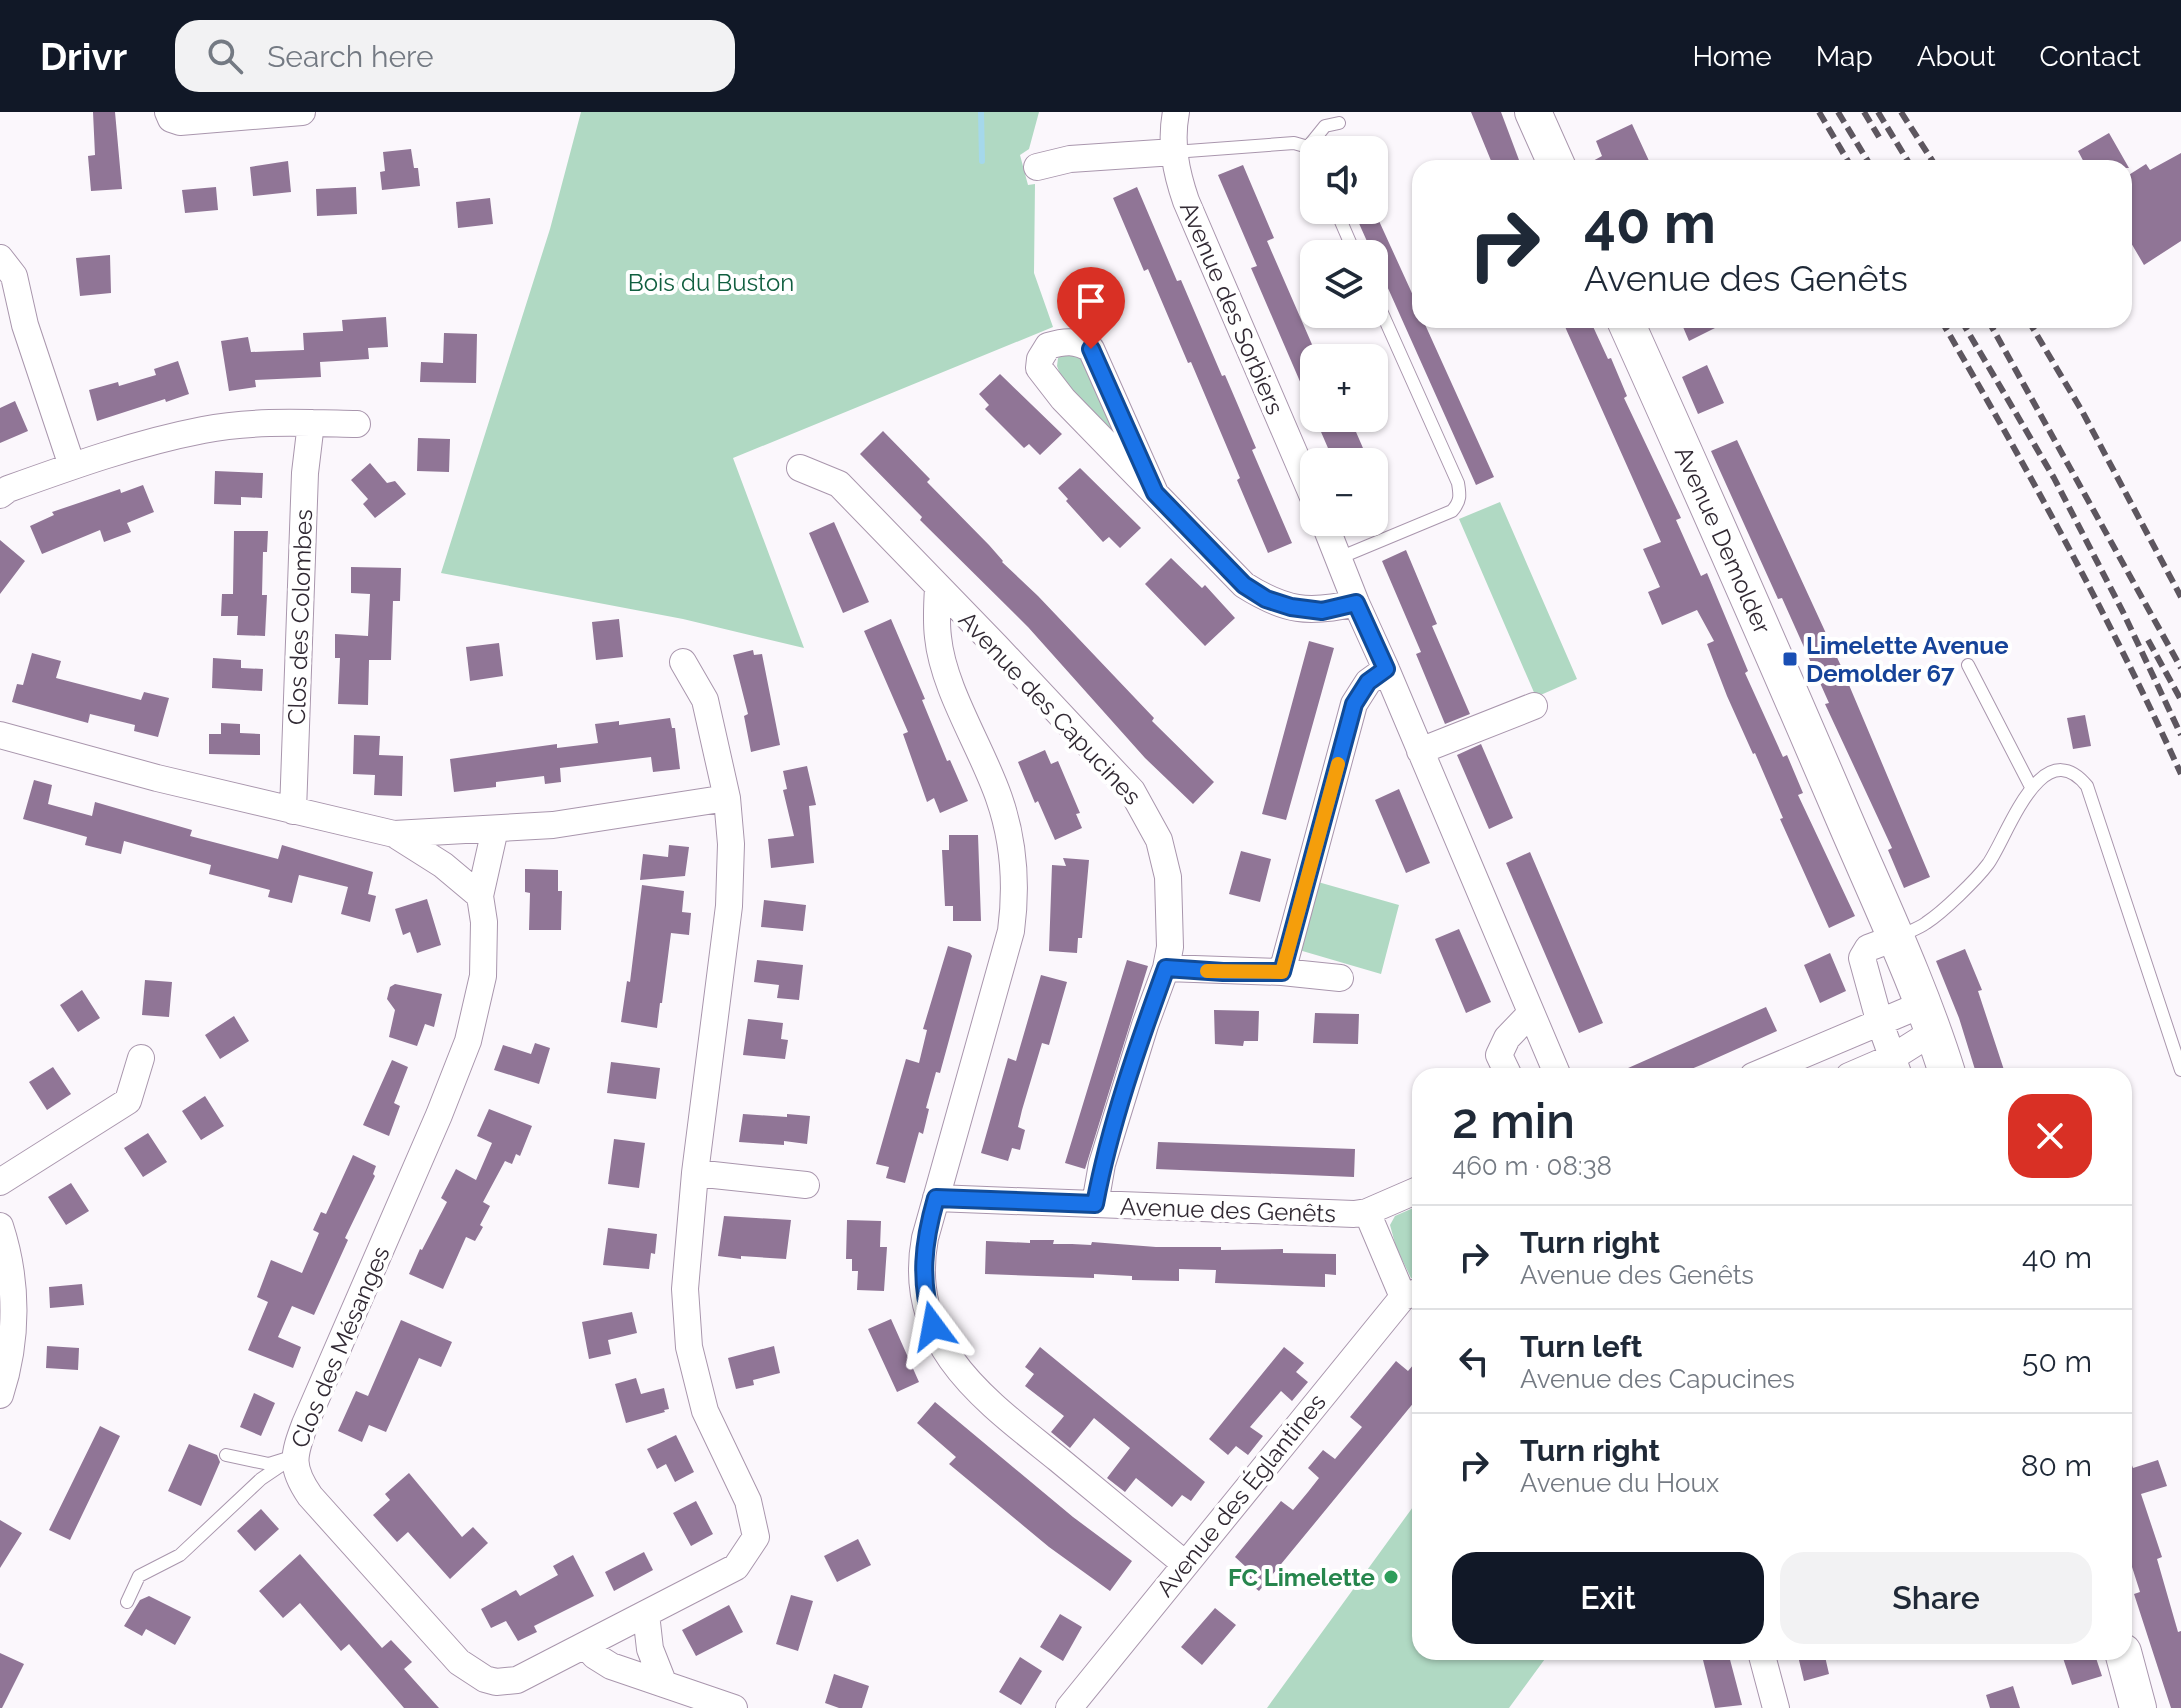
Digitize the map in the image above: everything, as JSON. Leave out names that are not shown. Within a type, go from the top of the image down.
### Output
[{"type":"street","points":[[168,112],[171,119],[180,122],[302,112]]},
{"type":"street","name":"Avenue des Sorbiers","points":[[1176,112],[1174,152],[1186,201],[1300,466]]},
{"type":"street","points":[[1533,112],[1554,160]]},
{"type":"street","points":[[1037,167],[1083,158],[1174,152]]},
{"type":"street","points":[[0,258],[14,276],[25,325],[72,466]]},
{"type":"street","name":"Avenue Demolder","points":[[1629,328],[1895,938],[1945,1068]]},
{"type":"street","points":[[1155,493],[1091,349],[1079,342],[1064,341],[1048,346],[1040,359],[1039,368],[1063,399],[1244,585],[1266,599],[1291,607],[1322,611],[1356,603]]},
{"type":"street","name":"Clos des Colombes","points":[[293,811],[305,473],[311,423]]},
{"type":"street","points":[[0,495],[8,489],[72,466],[152,441],[205,429],[253,424],[357,424]]},
{"type":"street","name":"Avenue des Capucines","points":[[800,468],[839,484],[1114,770],[1142,805],[1159,840],[1168,877],[1170,925],[1166,968],[1102,1164],[1095,1204]]},
{"type":"street","points":[[1330,536],[1555,1068]]},
{"type":"street","name":"Avenue des Capucines","points":[[938,588],[938,639],[955,693],[999,797],[1013,859],[1014,893],[1011,931],[923,1252],[923,1281],[933,1326],[948,1357],[983,1398],[1185,1564]]},
{"type":"street","name":"Clos des Mésanges","points":[[495,829],[480,896],[484,922],[483,976],[468,1041],[305,1424],[295,1456],[299,1480],[310,1496],[451,1654],[478,1676],[496,1682],[517,1680],[736,1567],[756,1537],[748,1501],[705,1411],[689,1347],[685,1289],[695,1173],[729,906],[731,844],[727,798],[705,700],[683,662]]},
{"type":"street","points":[[1282,972],[1354,704],[1368,682],[1386,669]]},
{"type":"street","points":[[1420,751],[1534,706]]},
{"type":"street","points":[[0,735],[330,821],[394,834],[553,825],[727,798]]},
{"type":"street","points":[[394,834],[443,865],[480,896]]},
{"type":"street","points":[[1771,1068],[1879,1020],[1908,1012],[1929,1020],[1920,1040],[1896,1067],[1879,1020],[1862,958],[1868,948],[1895,938]]},
{"type":"street","points":[[1166,968],[1282,972],[1340,978]]},
{"type":"street","points":[[1505,1068],[1499,1055],[1507,1038],[1531,1013]]},
{"type":"street","points":[[0,1182],[128,1101],[141,1058]]},
{"type":"street","points":[[695,1173],[806,1185]]},
{"type":"street","name":"Avenue des Genêts","points":[[936,1198],[1324,1214],[1367,1212],[1412,1192]]},
{"type":"street","points":[[1367,1212],[1412,1294]]},
{"type":"street","points":[[0,1226],[10,1260],[14,1295],[13,1338],[5,1357],[0,1395]]},
{"type":"street","name":"Avenue des Églantines","points":[[1069,1708],[1185,1564],[1412,1294]]},
{"type":"street","points":[[646,1614],[650,1649],[663,1682]]},
{"type":"street","points":[[586,1646],[611,1666],[734,1708]]},
{"type":"street","points":[[1763,1660],[1776,1708]]},
{"type":"street","points":[[2125,1660],[2138,1708]]},
{"type":"lane","points":[[1317,136],[1325,126],[1339,123]]},
{"type":"lane","points":[[1174,152],[1300,145]]},
{"type":"lane","points":[[1339,558],[1452,511],[1460,495],[1458,483],[1388,326]]},
{"type":"lane","points":[[1968,665],[2031,787]]},
{"type":"lane","points":[[1895,938],[1924,925],[1987,866],[2031,787],[2042,777],[2061,771],[2080,778],[2087,786],[2181,1070]]},
{"type":"lane","points":[[226,1455],[269,1464],[295,1456]]},
{"type":"lane","points":[[127,1602],[139,1576],[180,1555],[261,1479],[295,1456]]},
{"type":"green space","name":"Bois du Buston","points":[[581,112],[1039,112],[1029,149],[1020,155],[1028,185],[1035,184],[1034,273],[1053,327],[733,458],[804,648],[683,619],[441,573],[550,229]]},
{"type":"green space","points":[[1065,352],[1079,356],[1083,362],[1121,443],[1061,377],[1058,358]]},
{"type":"green space","points":[[1500,502],[1577,679],[1536,697],[1459,519]]},
{"type":"green space","points":[[1318,882],[1399,905],[1381,974],[1299,950]]},
{"type":"green space","points":[[1412,1209],[1412,1278],[1396,1247],[1390,1225],[1395,1216]]},
{"type":"green space","name":"FC Limelette","points":[[1412,1508],[1412,1660],[1544,1660],[1509,1708],[1267,1708]]},
{"type":"building","points":[[93,112],[115,112],[122,189],[91,191],[88,156],[95,155]]},
{"type":"building","points":[[1471,112],[1501,112],[1519,160],[1491,160]]},
{"type":"building","points":[[1632,124],[1649,160],[1595,160],[1602,156],[1596,141]]},
{"type":"building","points":[[2109,133],[2124,160],[2083,160],[2078,151]]},
{"type":"building","points":[[411,149],[420,186],[382,190],[380,172],[385,171],[383,152]]},
{"type":"building","points":[[2181,153],[2181,241],[2144,265],[2132,245],[2132,173],[2146,164],[2150,170]]},
{"type":"building","points":[[288,161],[291,192],[253,196],[250,167]]},
{"type":"building","points":[[1243,165],[1274,238],[1267,241],[1300,317],[1300,328],[1305,328],[1312,344],[1300,344],[1300,382],[1251,268],[1257,266],[1218,175]]},
{"type":"building","points":[[216,187],[218,210],[185,213],[182,190]]},
{"type":"building","points":[[356,187],[357,214],[317,216],[316,189]]},
{"type":"building","points":[[1137,187],[1177,281],[1181,280],[1222,376],[1225,375],[1256,448],[1252,450],[1292,543],[1268,553],[1191,362],[1188,363],[1148,269],[1144,271],[1113,198]]},
{"type":"building","points":[[490,198],[493,224],[458,228],[456,202]]},
{"type":"building","points":[[1359,224],[1380,224],[1388,240],[1366,240]]},
{"type":"building","points":[[1388,241],[1412,294],[1412,328],[1427,328],[1494,477],[1476,485],[1388,288]]},
{"type":"building","points":[[110,255],[111,293],[80,296],[76,258]]},
{"type":"building","points":[[386,317],[388,347],[368,348],[369,359],[320,362],[321,377],[255,380],[256,387],[229,391],[221,341],[248,337],[251,352],[304,350],[303,333],[343,331],[342,320]]},
{"type":"building","points":[[1566,328],[1594,328],[1608,359],[1611,358],[1627,396],[1624,398],[1681,518],[1676,520],[1701,576],[1707,573],[1748,671],[1745,673],[1783,757],[1787,755],[1803,793],[1798,795],[1855,916],[1829,928],[1780,819],[1783,818],[1755,753],[1727,696],[1707,644],[1714,641],[1697,610],[1662,625],[1648,592],[1660,587],[1643,549],[1661,542]]},
{"type":"building","points":[[1683,328],[1715,328],[1689,341]]},
{"type":"building","points":[[444,333],[477,334],[476,383],[420,382],[421,362],[443,363]]},
{"type":"building","points":[[178,361],[189,394],[97,421],[89,390],[118,382],[119,386],[156,375],[154,369]]},
{"type":"building","points":[[1707,365],[1724,403],[1698,414],[1682,377]]},
{"type":"building","points":[[1000,374],[1062,434],[1040,455],[1029,444],[1024,448],[985,409],[989,405],[979,394]]},
{"type":"building","points":[[15,401],[28,431],[0,443],[0,408]]},
{"type":"building","points":[[883,431],[930,479],[927,482],[1002,562],[1214,782],[1193,804],[1145,758],[1028,627],[920,520],[922,517],[860,454]]},
{"type":"building","points":[[1321,432],[1356,432],[1363,448],[1328,448]]},
{"type":"building","points":[[418,438],[450,439],[449,472],[417,471]]},
{"type":"building","points":[[1737,440],[1841,666],[1930,877],[1904,888],[1888,850],[1892,848],[1825,704],[1829,703],[1711,451]]},
{"type":"building","points":[[370,463],[387,483],[395,481],[406,494],[375,518],[363,504],[368,499],[351,480]]},
{"type":"building","points":[[1080,468],[1141,528],[1120,548],[1109,537],[1103,542],[1058,488]]},
{"type":"building","points":[[215,471],[263,473],[262,498],[241,497],[241,505],[214,504]]},
{"type":"building","points":[[143,485],[154,512],[127,523],[131,532],[104,542],[100,530],[42,554],[30,526],[54,515],[52,512],[120,489],[121,493]]},
{"type":"building","points":[[834,522],[869,602],[843,613],[809,533]]},
{"type":"building","points":[[234,531],[268,531],[267,552],[263,552],[262,595],[267,595],[265,636],[237,635],[238,616],[221,616],[222,594],[233,594]]},
{"type":"building","points":[[0,540],[25,561],[0,594]]},
{"type":"building","points":[[1406,550],[1437,624],[1432,626],[1470,714],[1445,724],[1416,654],[1421,652],[1382,561]]},
{"type":"building","points":[[1171,558],[1202,588],[1205,585],[1235,618],[1205,646],[1145,584]]},
{"type":"building","points":[[351,567],[401,568],[400,601],[393,601],[391,660],[369,660],[368,705],[338,704],[340,658],[335,658],[335,634],[368,636],[370,594],[351,593]]},
{"type":"building","points":[[619,619],[623,657],[596,660],[592,622]]},
{"type":"building","points":[[891,619],[947,761],[950,760],[968,801],[940,813],[934,798],[927,802],[903,734],[908,732],[864,631]]},
{"type":"building","points":[[1309,641],[1334,648],[1286,820],[1262,814]]},
{"type":"building","points":[[499,643],[503,676],[470,681],[466,647]]},
{"type":"building","points":[[753,650],[754,655],[762,654],[780,745],[751,752],[744,716],[748,714],[733,655]]},
{"type":"building","points":[[32,653],[61,661],[56,678],[141,700],[144,692],[169,698],[158,737],[134,731],[135,725],[90,714],[88,723],[12,702],[17,684],[23,685]]},
{"type":"building","points":[[213,658],[241,660],[241,668],[263,669],[262,691],[212,688]]},
{"type":"building","points":[[2085,715],[2091,746],[2073,749],[2067,718]]},
{"type":"building","points":[[670,718],[672,728],[675,728],[680,769],[653,772],[651,757],[560,768],[561,782],[545,784],[544,776],[496,782],[496,787],[454,792],[450,759],[557,744],[557,748],[598,743],[595,724],[619,721],[619,725]]},
{"type":"building","points":[[221,723],[240,724],[240,733],[260,734],[260,755],[209,754],[209,734],[221,734]]},
{"type":"building","points":[[354,735],[380,736],[379,755],[403,756],[402,796],[374,795],[375,775],[353,774]]},
{"type":"building","points":[[1481,744],[1513,818],[1489,829],[1457,755]]},
{"type":"building","points":[[1045,750],[1051,764],[1058,761],[1080,813],[1076,814],[1082,828],[1055,840],[1018,762]]},
{"type":"building","points":[[807,766],[816,805],[809,806],[814,863],[771,868],[768,839],[794,836],[783,790],[787,789],[783,771]]},
{"type":"building","points":[[34,780],[52,785],[48,804],[92,816],[95,802],[192,830],[190,836],[278,859],[282,845],[373,872],[368,894],[376,896],[370,922],[341,914],[348,887],[299,875],[292,903],[268,897],[270,890],[209,874],[211,865],[124,841],[121,854],[85,845],[87,837],[23,819]]},
{"type":"building","points":[[1399,789],[1430,863],[1406,873],[1375,800]]},
{"type":"building","points":[[949,835],[978,835],[981,921],[953,921],[953,906],[945,906],[942,850],[949,850]]},
{"type":"building","points":[[669,845],[689,847],[685,876],[640,880],[643,854],[668,857]]},
{"type":"building","points":[[1241,851],[1271,859],[1260,902],[1229,894]]},
{"type":"building","points":[[1530,852],[1603,1023],[1579,1033],[1506,863]]},
{"type":"building","points":[[1063,858],[1089,860],[1082,938],[1078,938],[1077,953],[1049,951],[1052,865],[1066,866]]},
{"type":"building","points":[[525,869],[558,870],[558,891],[562,891],[561,930],[529,930],[530,893],[525,892]]},
{"type":"building","points":[[642,885],[684,891],[682,912],[691,913],[689,935],[671,933],[657,1028],[621,1022],[627,981],[630,982]]},
{"type":"building","points":[[427,899],[441,945],[417,953],[410,932],[403,935],[395,909]]},
{"type":"building","points":[[764,900],[806,905],[803,931],[761,927]]},
{"type":"building","points":[[1459,929],[1491,1002],[1466,1013],[1435,939]]},
{"type":"building","points":[[948,946],[972,956],[940,1073],[936,1072],[926,1108],[929,1109],[923,1134],[919,1132],[905,1183],[886,1178],[889,1167],[876,1164],[906,1059],[919,1063],[927,1030],[923,1029]]},
{"type":"building","points":[[1965,949],[1982,990],[1978,991],[2003,1068],[1975,1068],[1936,961]]},
{"type":"building","points":[[1830,953],[1846,991],[1820,1003],[1804,965]]},
{"type":"building","points":[[757,960],[803,965],[799,1000],[777,998],[779,985],[754,982]]},
{"type":"building","points":[[1127,960],[1148,966],[1085,1169],[1065,1163]]},
{"type":"building","points":[[1041,975],[1067,982],[1049,1045],[1042,1043],[1022,1110],[1018,1127],[1025,1130],[1020,1150],[1012,1148],[1008,1161],[981,1153],[1008,1058],[1016,1061]]},
{"type":"building","points":[[145,980],[172,982],[169,1017],[142,1015]]},
{"type":"building","points":[[395,984],[442,994],[434,1027],[425,1024],[417,1046],[389,1037],[395,1010],[387,999],[390,987]]},
{"type":"building","points":[[82,990],[100,1018],[78,1032],[60,1005]]},
{"type":"building","points":[[1766,1007],[1777,1031],[1694,1068],[1628,1068]]},
{"type":"building","points":[[1214,1010],[1259,1011],[1258,1041],[1244,1041],[1243,1046],[1215,1044]]},
{"type":"building","points":[[1315,1013],[1359,1014],[1358,1044],[1313,1043]]},
{"type":"building","points":[[234,1016],[249,1041],[220,1059],[205,1035]]},
{"type":"building","points":[[748,1019],[783,1023],[781,1039],[788,1040],[785,1059],[743,1055]]},
{"type":"building","points":[[535,1043],[550,1048],[539,1084],[494,1070],[503,1045],[531,1054]]},
{"type":"building","points":[[392,1060],[408,1067],[394,1103],[400,1106],[389,1136],[363,1125]]},
{"type":"building","points":[[611,1062],[660,1068],[656,1099],[607,1093]]},
{"type":"building","points":[[53,1067],[71,1094],[47,1110],[29,1082]]},
{"type":"building","points":[[205,1096],[224,1126],[201,1140],[182,1111]]},
{"type":"building","points":[[489,1109],[532,1126],[520,1156],[516,1154],[512,1164],[505,1161],[483,1202],[490,1206],[480,1225],[483,1227],[475,1241],[466,1237],[443,1289],[409,1274],[447,1202],[441,1198],[456,1169],[476,1180],[492,1143],[477,1136]]},
{"type":"building","points":[[743,1114],[810,1116],[807,1144],[739,1142]]},
{"type":"building","points":[[148,1133],[167,1162],[143,1177],[124,1148]]},
{"type":"building","points":[[614,1139],[645,1143],[639,1188],[608,1184]]},
{"type":"building","points":[[1158,1142],[1355,1149],[1354,1177],[1156,1169]]},
{"type":"building","points":[[353,1155],[376,1166],[375,1176],[345,1238],[348,1240],[314,1315],[292,1306],[278,1337],[301,1347],[293,1368],[248,1350],[268,1302],[257,1297],[271,1260],[302,1273],[319,1233],[313,1230],[321,1212],[326,1214]]},
{"type":"building","points":[[71,1183],[89,1211],[66,1225],[48,1197]]},
{"type":"building","points":[[724,1216],[791,1220],[786,1259],[718,1256]]},
{"type":"building","points":[[847,1220],[881,1221],[880,1247],[887,1247],[884,1291],[857,1290],[858,1271],[852,1271],[852,1259],[846,1259]]},
{"type":"building","points":[[608,1228],[657,1234],[655,1254],[651,1253],[649,1269],[603,1265]]},
{"type":"building","points":[[1030,1240],[1054,1240],[1053,1244],[1091,1245],[1092,1242],[1336,1254],[1336,1275],[1325,1274],[1325,1287],[1215,1283],[1216,1270],[1179,1269],[1179,1281],[1132,1280],[1132,1276],[1094,1274],[1094,1278],[985,1274],[986,1241],[1030,1243]]},
{"type":"building","points":[[82,1284],[84,1305],[50,1308],[49,1287]]},
{"type":"building","points":[[632,1312],[637,1333],[608,1340],[611,1354],[589,1359],[582,1322]]},
{"type":"building","points":[[891,1319],[919,1382],[897,1392],[868,1329]]},
{"type":"building","points":[[401,1320],[452,1342],[441,1367],[419,1358],[386,1432],[369,1425],[362,1442],[338,1431],[356,1391],[368,1396]]},
{"type":"building","points":[[47,1346],[79,1348],[78,1370],[46,1368]]},
{"type":"building","points":[[774,1346],[780,1373],[753,1380],[754,1385],[736,1389],[728,1358]]},
{"type":"building","points":[[1040,1347],[1205,1482],[1191,1501],[1182,1495],[1172,1507],[1136,1478],[1125,1492],[1107,1478],[1130,1448],[1094,1418],[1070,1448],[1051,1432],[1064,1416],[1025,1386],[1034,1374],[1025,1367]]},
{"type":"building","points":[[1284,1347],[1304,1363],[1296,1372],[1308,1382],[1292,1401],[1281,1391],[1250,1427],[1263,1436],[1248,1455],[1236,1446],[1228,1455],[1209,1439]]},
{"type":"building","points":[[1396,1361],[1408,1371],[1412,1366],[1412,1405],[1259,1591],[1240,1576],[1246,1567],[1235,1557],[1281,1501],[1293,1510],[1308,1492],[1319,1478],[1308,1468],[1323,1450],[1335,1459],[1362,1427],[1350,1417]]},
{"type":"building","points":[[636,1378],[641,1394],[664,1388],[669,1409],[626,1423],[615,1384]]},
{"type":"building","points":[[254,1393],[275,1403],[261,1436],[240,1427]]},
{"type":"building","points":[[935,1402],[1073,1517],[1132,1561],[1110,1591],[1049,1547],[949,1464],[956,1457],[917,1423]]},
{"type":"building","points":[[100,1426],[120,1436],[70,1540],[49,1530]]},
{"type":"building","points":[[676,1435],[694,1472],[675,1482],[666,1464],[657,1469],[647,1449]]},
{"type":"building","points":[[189,1444],[217,1455],[220,1462],[201,1506],[168,1491]]},
{"type":"building","points":[[2158,1460],[2167,1486],[2141,1494],[2162,1557],[2157,1559],[2178,1632],[2181,1631],[2181,1708],[2171,1708],[2134,1594],[2140,1592],[2132,1567],[2132,1465],[2133,1468]]},
{"type":"building","points":[[409,1473],[462,1537],[473,1527],[488,1543],[450,1579],[408,1532],[397,1542],[373,1515],[390,1500],[385,1494]]},
{"type":"building","points":[[696,1501],[713,1534],[691,1546],[673,1513]]},
{"type":"building","points":[[261,1509],[279,1529],[255,1551],[237,1531]]},
{"type":"building","points":[[0,1520],[22,1533],[0,1568]]},
{"type":"building","points":[[858,1539],[871,1565],[837,1582],[824,1556]]},
{"type":"building","points":[[644,1552],[653,1570],[614,1591],[605,1572]]},
{"type":"building","points":[[300,1554],[382,1648],[391,1640],[412,1662],[404,1669],[439,1708],[404,1708],[349,1644],[341,1651],[300,1603],[283,1618],[259,1591]]},
{"type":"building","points":[[573,1555],[594,1596],[534,1626],[537,1632],[518,1641],[506,1621],[491,1628],[481,1609],[516,1590],[520,1596],[558,1575],[553,1566]]},
{"type":"building","points":[[791,1595],[813,1601],[798,1651],[776,1644]]},
{"type":"building","points":[[149,1596],[191,1617],[175,1645],[146,1629],[142,1636],[124,1626],[140,1600]]},
{"type":"building","points":[[729,1605],[743,1632],[696,1656],[682,1630]]},
{"type":"building","points":[[1215,1608],[1236,1625],[1202,1665],[1181,1647]]},
{"type":"building","points":[[1060,1614],[1082,1627],[1063,1661],[1040,1647]]},
{"type":"building","points":[[0,1653],[24,1664],[2,1708],[0,1708]]},
{"type":"building","points":[[1020,1657],[1042,1671],[1021,1705],[999,1692]]},
{"type":"building","points":[[1703,1660],[1730,1660],[1742,1705],[1715,1708]]},
{"type":"building","points":[[1799,1660],[1826,1660],[1829,1674],[1804,1681]]},
{"type":"building","points":[[2064,1660],[2097,1660],[2102,1676],[2072,1685]]},
{"type":"building","points":[[834,1674],[869,1686],[862,1708],[839,1708],[825,1703]]},
{"type":"building","points":[[2013,1686],[2020,1708],[1990,1708],[1986,1695]]},
{"type":"waterway","points":[[981,112],[982,161]]},
{"type":"railway","points":[[1819,112],[1847,160]]},
{"type":"railway","points":[[1838,112],[1867,160]]},
{"type":"railway","points":[[1864,112],[1879,137]]},
{"type":"railway","points":[[1878,112],[1907,160]]},
{"type":"railway","points":[[1901,112],[1932,160]]},
{"type":"railway","points":[[1946,328],[2067,544],[2181,774]]},
{"type":"railway","points":[[1966,328],[2054,478],[2123,612],[2181,735]]},
{"type":"railway","points":[[1992,328],[2181,668]]},
{"type":"railway","points":[[2033,328],[2082,411],[2181,597]]},
{"type":"railway","points":[[2148,640],[2181,700]]},
{"type":"slow traffic","points":[[1207,971],[1282,972],[1338,764]]},
{"type":"place","name":"Limelette Avenue Demolder 67","points":[[1790,659]]},
{"type":"place","name":"FC Limelette","points":[[1391,1577]]},
{"type":"route","points":[[933,1326],[925,1297],[922,1266],[925,1238],[936,1198],[1095,1204],[1102,1164],[1166,968],[1282,972],[1354,704],[1368,682],[1386,669],[1356,603],[1322,611],[1291,607],[1266,599],[1244,585],[1155,493],[1091,349]]}]
